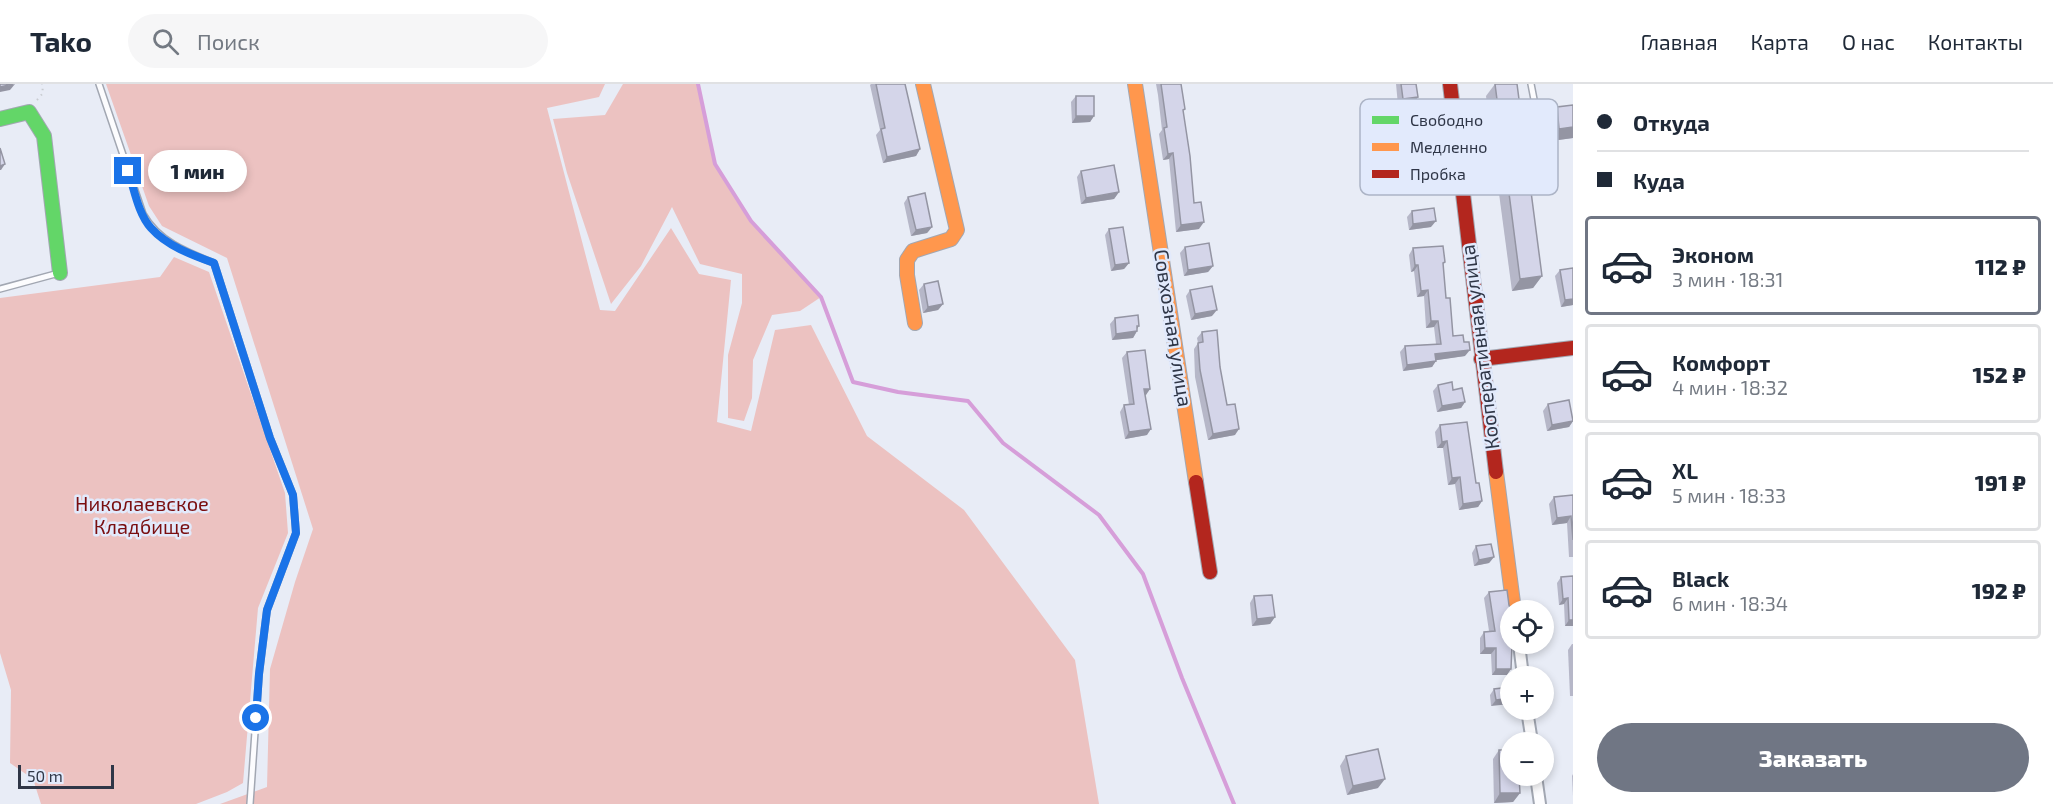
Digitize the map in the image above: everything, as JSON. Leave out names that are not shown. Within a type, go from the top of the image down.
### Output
[{"type":"street","points":[[915,323],[907,275],[907,260],[913,251],[951,239],[957,230],[922,84]]},
{"type":"street","name":"Совхозная улица","points":[[1135,84],[1210,572]]},
{"type":"street","name":"Кооперативная улица","points":[[1450,84],[1452,99]]},
{"type":"street","points":[[0,119],[29,112],[44,136],[60,273]]},
{"type":"street","name":"Кооперативная улица","points":[[1462,195],[1480,359],[1513,600]]},
{"type":"street","points":[[1480,359],[1573,348]]},
{"type":"street","points":[[1537,786],[1540,804]]},
{"type":"lane","points":[[99,84],[143,214],[151,228],[180,249],[214,263],[270,438],[293,495],[296,533],[267,610],[259,674],[250,804]]},
{"type":"lane","points":[[1531,84],[1534,99]]},
{"type":"lane","points":[[0,289],[60,273]]},
{"type":"path","points":[[29,112],[43,93],[42,84]]},
{"type":"green space","points":[[106,84],[605,84],[599,97],[547,108],[600,310],[615,311],[671,228],[699,274],[731,280],[717,422],[751,431],[775,330],[811,325],[867,436],[964,510],[1075,660],[1099,804],[220,804],[267,787],[270,669],[313,529],[227,258],[162,226],[149,206]]},
{"type":"green space","points":[[623,84],[698,84],[715,164],[751,221],[821,297],[800,311],[772,315],[753,360],[752,398],[744,421],[728,418],[728,355],[742,303],[742,274],[700,264],[672,207],[641,266],[611,304],[567,173],[553,119],[605,115]]},
{"type":"green space","name":"Николаевское Кладбище","points":[[174,257],[209,272],[285,493],[288,533],[258,608],[243,783],[196,804],[41,804],[33,779],[10,763],[11,690],[0,653],[0,298],[160,277]]},
{"type":"building","points":[[876,84],[905,84],[920,149],[887,157],[881,129],[885,128]]},
{"type":"building","points":[[1161,84],[1181,84],[1194,203],[1201,202],[1204,222],[1181,225],[1173,153],[1168,154],[1164,128],[1167,127]]},
{"type":"building","points":[[1401,84],[1416,84],[1418,97],[1403,99]]},
{"type":"building","points":[[1495,84],[1517,84],[1519,99],[1497,99]]},
{"type":"building","points":[[1076,96],[1094,96],[1094,116],[1076,116]]},
{"type":"building","points":[[1573,105],[1573,127],[1559,129],[1558,107]]},
{"type":"building","points":[[0,148],[5,164],[0,166]]},
{"type":"building","points":[[1114,165],[1119,192],[1086,198],[1081,171]]},
{"type":"building","points":[[925,193],[932,227],[916,230],[908,197]]},
{"type":"building","points":[[1509,195],[1531,195],[1542,276],[1520,279]]},
{"type":"building","points":[[1434,208],[1436,221],[1413,224],[1412,211]]},
{"type":"building","points":[[1123,227],[1129,263],[1115,265],[1109,229]]},
{"type":"building","points":[[1209,243],[1213,266],[1188,270],[1185,247]]},
{"type":"building","points":[[1443,246],[1446,298],[1450,298],[1453,336],[1463,335],[1464,342],[1469,342],[1470,350],[1435,354],[1436,361],[1407,365],[1405,346],[1441,344],[1438,321],[1431,321],[1428,290],[1421,291],[1418,265],[1415,265],[1413,248]]},
{"type":"building","points":[[1573,268],[1573,299],[1565,300],[1560,270]]},
{"type":"building","points":[[938,281],[943,304],[928,307],[924,284]]},
{"type":"building","points":[[1212,286],[1217,310],[1195,314],[1190,290]]},
{"type":"building","points":[[1138,315],[1137,331],[1116,334],[1115,318]]},
{"type":"building","points":[[1217,330],[1220,367],[1227,405],[1235,404],[1239,429],[1213,434],[1200,370],[1198,343],[1203,342],[1202,332]]},
{"type":"building","points":[[1145,350],[1150,389],[1144,389],[1151,429],[1129,432],[1124,405],[1134,404],[1127,352]]},
{"type":"building","points":[[1452,382],[1453,390],[1462,388],[1465,402],[1442,406],[1438,385]]},
{"type":"building","points":[[1569,400],[1573,421],[1552,425],[1548,404]]},
{"type":"building","points":[[1467,422],[1476,483],[1479,483],[1482,501],[1463,504],[1460,477],[1452,478],[1447,441],[1442,442],[1440,425]]},
{"type":"building","points":[[1573,495],[1573,540],[1571,516],[1557,518],[1554,497]]},
{"type":"building","points":[[1491,544],[1494,557],[1479,560],[1476,546]]},
{"type":"building","points":[[1573,576],[1573,620],[1569,620],[1568,598],[1563,599],[1561,577]]},
{"type":"building","points":[[1507,590],[1508,600],[1500,600],[1500,654],[1512,654],[1511,666],[1500,666],[1500,669],[1496,669],[1496,648],[1485,648],[1484,632],[1495,631],[1489,592]]},
{"type":"building","points":[[1272,595],[1275,617],[1257,619],[1254,596]]},
{"type":"building","points":[[1500,688],[1500,699],[1496,700],[1494,689]]},
{"type":"building","points":[[1378,749],[1385,779],[1353,786],[1346,756]]},
{"type":"building","points":[[1499,750],[1500,786],[1520,786],[1520,793],[1500,793]]},
{"type":"waterway","points":[[698,84],[715,164],[751,221],[821,297],[853,382],[898,392],[968,401],[1003,443],[1099,515],[1143,574],[1182,678],[1234,804]]},
{"type":"traffic: fast","points":[[0,119],[29,112],[44,136],[60,273]]},
{"type":"traffic: slow","points":[[915,323],[907,275],[907,260],[913,251],[951,239],[957,230],[923,84]]},
{"type":"traffic: slow","points":[[1135,84],[1196,482]]},
{"type":"traffic: slow","points":[[1496,472],[1513,600]]},
{"type":"traffic: jam","points":[[1450,84],[1452,99]]},
{"type":"traffic: jam","points":[[1463,195],[1496,472]]},
{"type":"traffic: jam","points":[[1481,359],[1573,348]]},
{"type":"traffic: jam","points":[[1196,482],[1210,572]]},
{"type":"route","points":[[128,171],[143,214],[151,228],[180,249],[214,263],[270,438],[293,495],[296,533],[267,610],[256,718]]}]
